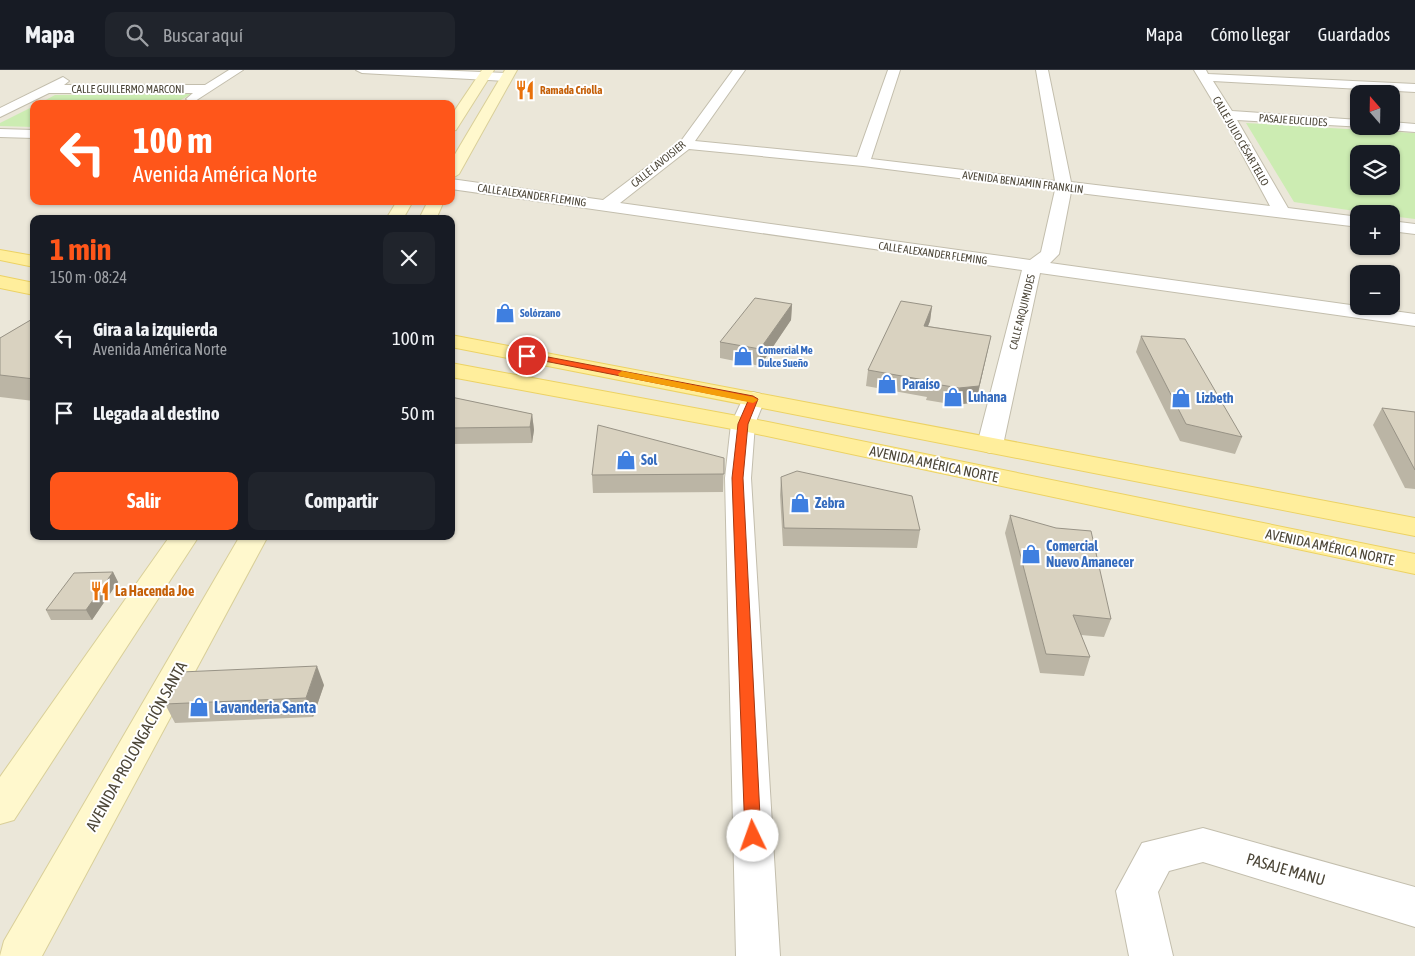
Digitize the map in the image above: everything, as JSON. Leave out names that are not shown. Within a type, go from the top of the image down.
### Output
[{"type":"main road","points":[[0,255],[30,261]]},
{"type":"main road","points":[[0,282],[30,288]]},
{"type":"main road","name":"AVENIDA AMÉRICA NORTE","points":[[455,342],[748,412],[1415,564]]},
{"type":"main road","name":"AVENIDA AMÉRICA NORTE","points":[[455,371],[990,445],[1415,527]]},
{"type":"street","points":[[192,100],[237,70]]},
{"type":"street","points":[[362,70],[509,74],[455,161]]},
{"type":"street","name":"CALLE LAVOISIER","points":[[607,205],[686,144],[739,70]]},
{"type":"street","points":[[863,162],[894,70]]},
{"type":"street","name":"CALLE ARQUIMIDES","points":[[990,445],[1032,268],[1050,254],[1064,186],[1042,70]]},
{"type":"street","points":[[455,121],[486,73]]},
{"type":"street","points":[[0,113],[77,74]]},
{"type":"street","points":[[1202,74],[1415,88]]},
{"type":"street","name":"CALLE JULIO CÉSAR TELLO","points":[[1202,74],[1228,115],[1282,213]]},
{"type":"street","name":"CALLE GUILLERMO MARCONI","points":[[47,89],[208,89]]},
{"type":"street","name":"PASAJE EUCLIDES","points":[[1228,115],[1350,123]]},
{"type":"street","points":[[1400,127],[1415,128]]},
{"type":"street","points":[[0,133],[30,134]]},
{"type":"street","name":"AVENIDA BENJAMIN FRANKLIN","points":[[686,144],[863,162],[1350,221]]},
{"type":"street","name":"CALLE ALEXANDER FLEMING","points":[[455,185],[607,205],[1032,268],[1415,320]]},
{"type":"street","points":[[1400,227],[1415,229]]},
{"type":"street","points":[[748,412],[738,478],[758,956]]},
{"type":"street","points":[[0,808],[182,540]]},
{"type":"street","name":"AVENIDA PROLONGACIÓN SANTA","points":[[18,956],[252,540]]},
{"type":"street","name":"PASAJE MANU","points":[[1151,956],[1137,891],[1156,856],[1203,845],[1415,907]]},
{"type":"shaded area","points":[[0,70],[1415,70],[1415,956],[0,956]]},
{"type":"green space","points":[[191,94],[181,100],[46,100],[55,95]]},
{"type":"green space","points":[[30,108],[30,127],[0,126],[0,123]]},
{"type":"green space","points":[[1246,123],[1350,129],[1350,135],[1400,135],[1400,132],[1415,133],[1415,219],[1400,217],[1400,205],[1350,205],[1350,210],[1294,202]]},
{"type":"building","points":[[755,298],[792,304],[760,349],[720,342]]},
{"type":"building","points":[[901,301],[932,306],[924,326],[991,336],[979,386],[959,388],[868,370]]},
{"type":"building","points":[[30,320],[30,379],[0,375],[0,338]]},
{"type":"building","points":[[1141,336],[1185,339],[1242,437],[1186,424]]},
{"type":"building","points":[[455,398],[532,414],[530,427],[455,428]]},
{"type":"building","points":[[1382,408],[1415,412],[1415,470]]},
{"type":"building","points":[[598,425],[724,458],[724,474],[592,475]]},
{"type":"building","points":[[797,471],[912,496],[920,530],[784,528],[781,477]]},
{"type":"building","points":[[1010,515],[1056,528],[1091,531],[1111,619],[1073,615],[1090,657],[1046,654]]},
{"type":"building","points":[[113,572],[86,610],[46,610],[74,573]]},
{"type":"building","points":[[317,666],[306,698],[165,704],[181,672]]},
{"type":"slow traffic","points":[[622,374],[753,400]]},
{"type":"place","name":"Ramada Criolla","points":[[525,90]]},
{"type":"place","name":"Solórzano","points":[[505,313]]},
{"type":"place","name":"Comercial Me Dulce Sueño","points":[[743,356]]},
{"type":"place","name":"Paraíso","points":[[887,384]]},
{"type":"place","name":"Luhana","points":[[953,397]]},
{"type":"place","name":"Lizbeth","points":[[1181,398]]},
{"type":"place","name":"Sol","points":[[626,460]]},
{"type":"place","name":"Zebra","points":[[800,503]]},
{"type":"place","name":"Comercial Nuevo Amanecer","points":[[1031,554]]},
{"type":"place","name":"La Hacenda Joe","points":[[100,591]]},
{"type":"place","name":"Lavanderia Santa","points":[[199,707]]},
{"type":"route","points":[[527,356],[753,399],[743,424],[738,478],[753,836]]}]
